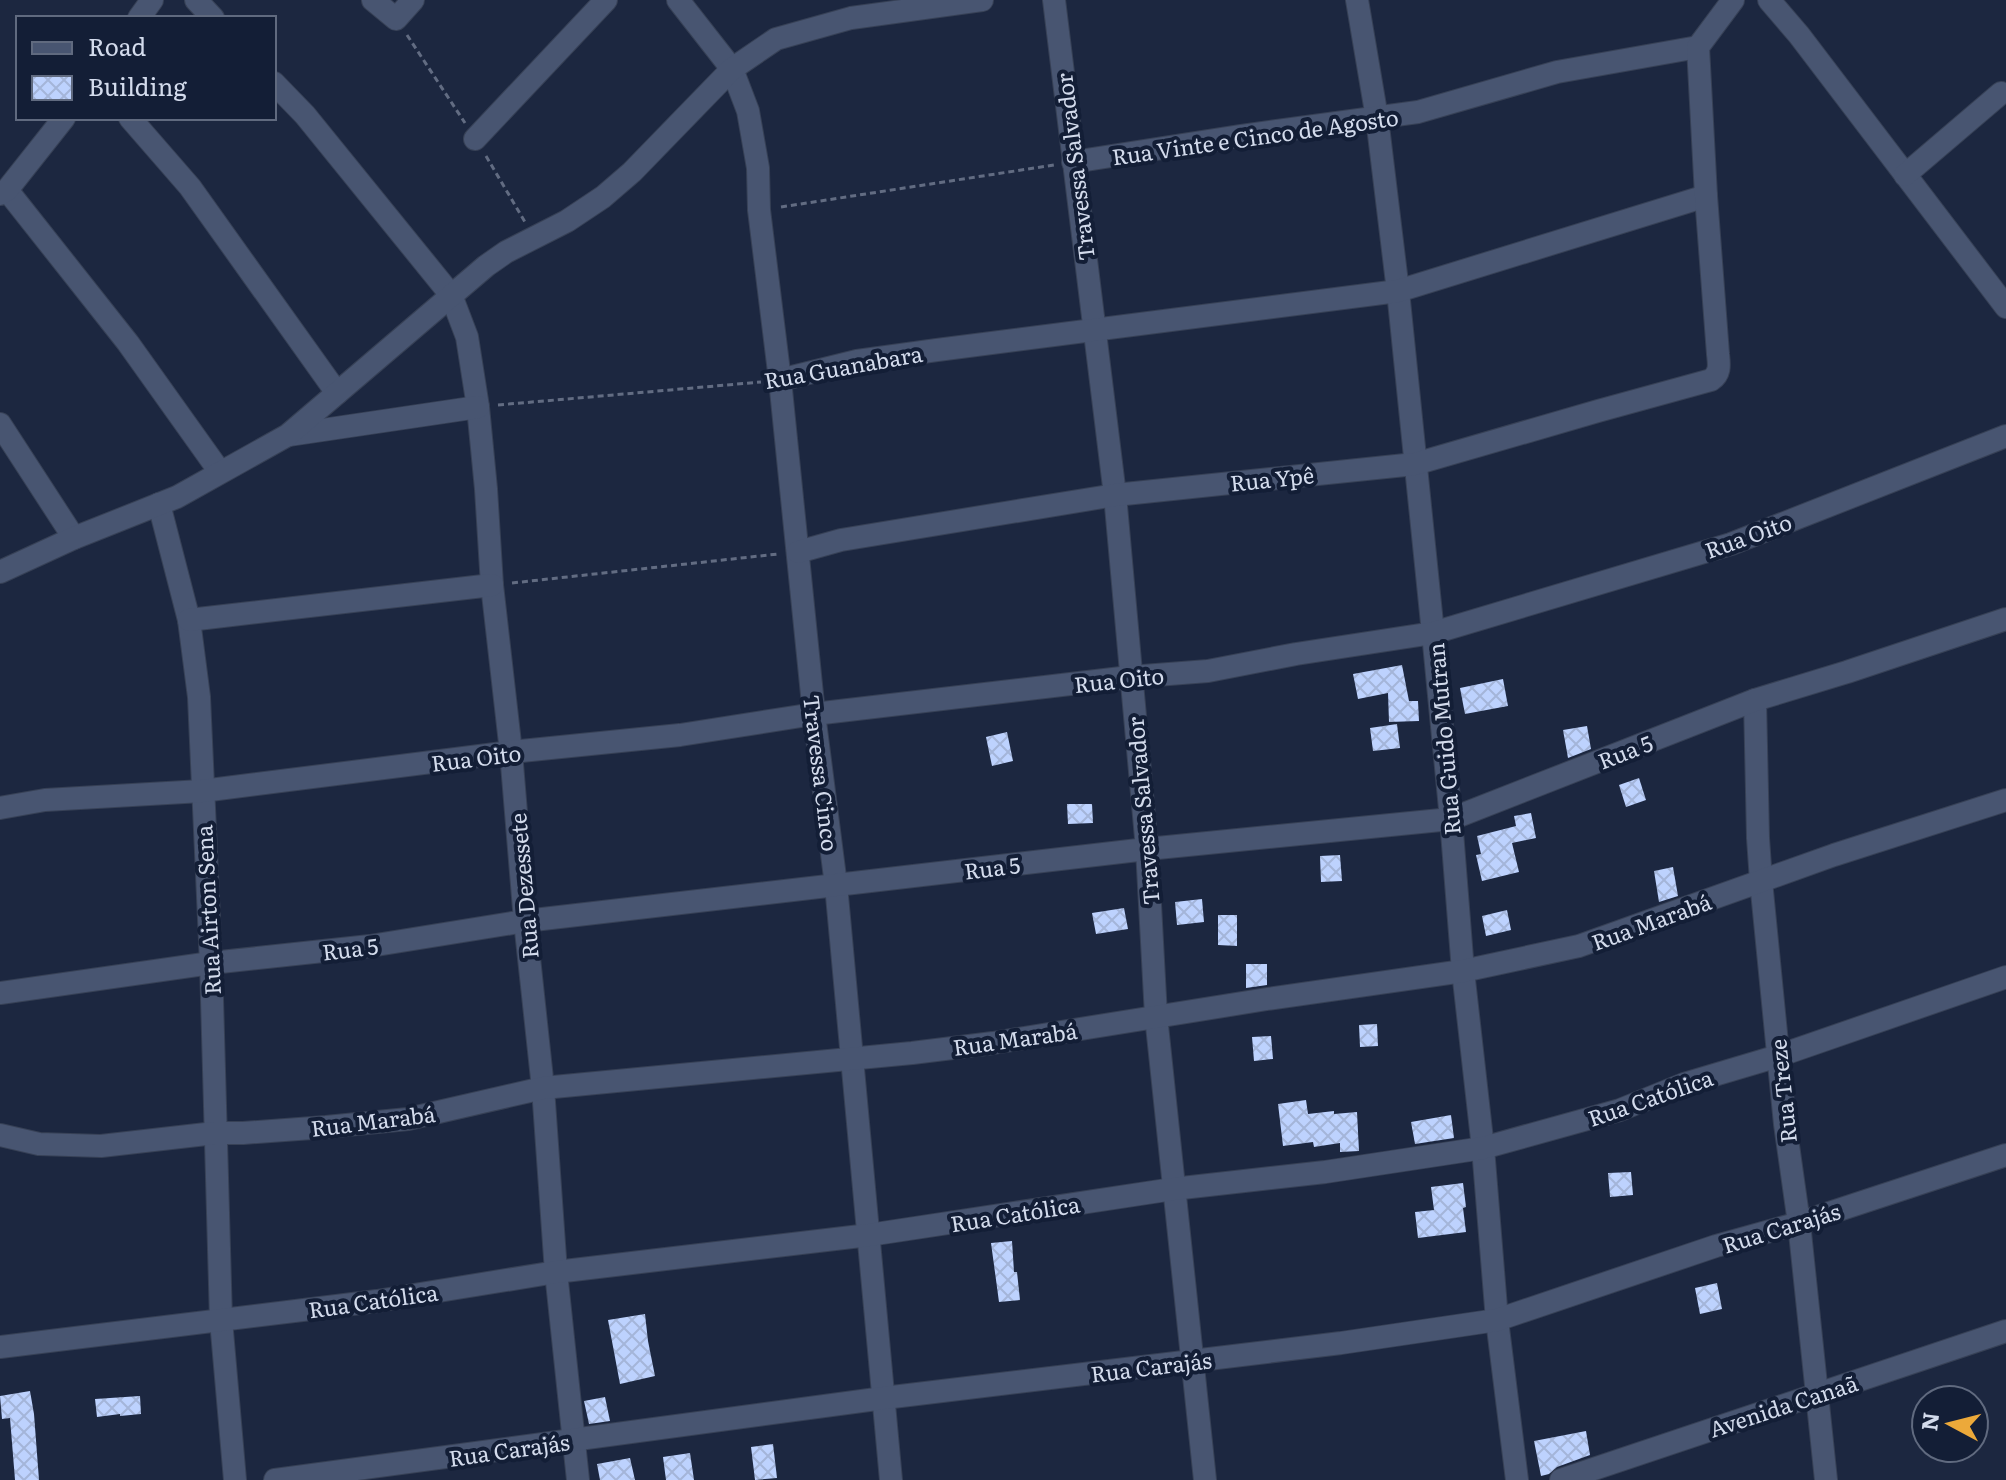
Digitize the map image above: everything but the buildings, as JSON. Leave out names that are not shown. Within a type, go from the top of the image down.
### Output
[{"type":"street","points":[[196,0],[211,16]]},
{"type":"street","points":[[373,0],[396,19],[413,0]]},
{"type":"street","points":[[475,139],[606,0]]},
{"type":"street","name":"Travessa Cinco","points":[[678,0],[732,69],[748,111],[758,168],[759,210],[780,380],[814,714],[836,885],[891,1480]]},
{"type":"street","points":[[0,572],[74,538],[177,497],[288,435],[486,266],[603,197],[632,172],[732,69],[776,39],[851,18],[982,0]]},
{"type":"street","name":"Travessa Salvador","points":[[1054,0],[1115,495],[1147,849],[1156,1016],[1205,1480]]},
{"type":"street","name":"Rua Guido Mutran","points":[[1357,0],[1377,118],[1398,291],[1451,819],[1463,971],[1483,1148],[1497,1320],[1517,1480]]},
{"type":"street","points":[[1706,196],[1698,47],[1733,0]]},
{"type":"street","points":[[1769,0],[2006,307]]},
{"type":"street","name":"Rua Vinte e Cinco de Agosto","points":[[1073,162],[1418,112],[1557,72],[1698,47]]},
{"type":"street","name":"Rua Dezessete","points":[[276,85],[305,115],[451,295],[467,337],[486,489],[492,585],[511,752],[543,1088],[556,1272],[578,1480]]},
{"type":"street","points":[[1905,175],[2001,93]]},
{"type":"street","points":[[62,120],[4,192],[128,343],[220,472]]},
{"type":"street","points":[[132,120],[190,187],[337,393]]},
{"type":"street","name":"Rua Guanabara","points":[[780,380],[857,361],[1398,291],[1706,196]]},
{"type":"street","name":"Rua Ypê","points":[[798,552],[841,540],[1115,495],[1415,464],[1711,380],[1719,369],[1706,196]]},
{"type":"street","points":[[288,435],[478,407]]},
{"type":"street","points":[[0,424],[74,538]]},
{"type":"street","name":"Rua Oito","points":[[202,791],[511,752],[680,735],[814,714],[1130,677],[1208,671],[1433,633],[1731,544],[2006,436]]},
{"type":"street","name":"Rua Airton Sena","points":[[159,504],[189,620],[199,697],[211,963],[221,1320],[235,1480]]},
{"type":"street","points":[[189,620],[492,585]]},
{"type":"street","name":"Rua 5","points":[[0,993],[211,963],[370,946],[525,921],[1147,849],[1451,819],[1755,700],[2006,619]]},
{"type":"street","name":"Rua Treze","points":[[1755,700],[1761,881],[1826,1480]]},
{"type":"street","points":[[0,808],[45,800],[202,791]]},
{"type":"street","name":"Rua Marabá","points":[[0,1135],[39,1144],[89,1146],[408,1119],[543,1088],[993,1043],[1463,971],[1579,946],[1834,855],[2006,800]]},
{"type":"street","name":"Rua Católica","points":[[0,1347],[377,1301],[556,1272],[869,1235],[1173,1189],[1325,1172],[1483,1148],[1620,1110],[1684,1084],[1778,1056],[2006,977]]},
{"type":"street","name":"Rua Carajás","points":[[275,1480],[884,1398],[1341,1343],[1497,1320],[1716,1246],[1799,1223],[2006,1155]]},
{"type":"street","name":"Avenida Canaã","points":[[1561,1480],[2006,1331]]},
{"type":"path","points":[[396,19],[475,139],[534,238]]},
{"type":"path","points":[[759,210],[1073,162]]},
{"type":"path","name":"Rua Guanabara","points":[[478,407],[780,380]]},
{"type":"path","points":[[492,585],[798,552]]}]
